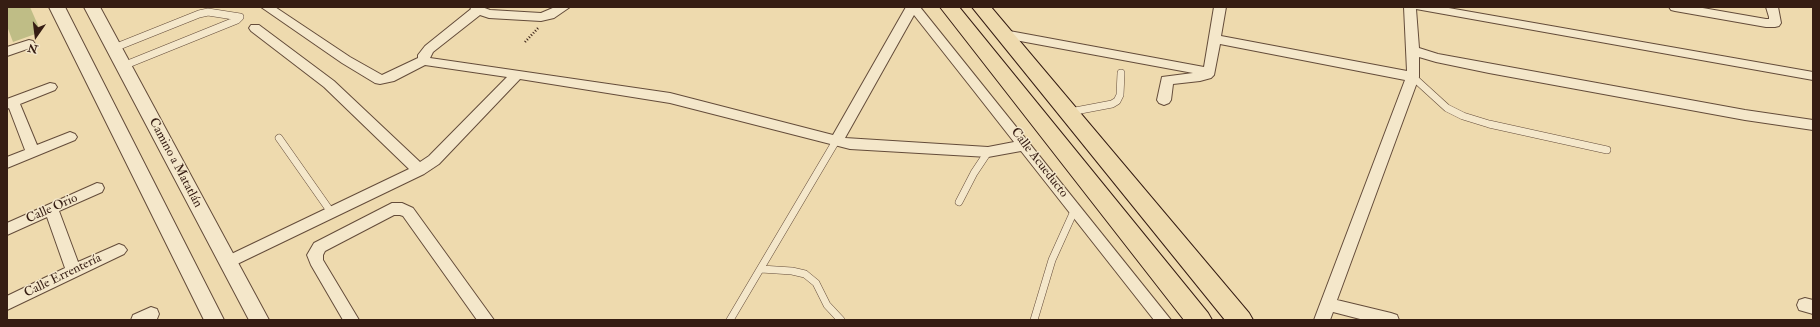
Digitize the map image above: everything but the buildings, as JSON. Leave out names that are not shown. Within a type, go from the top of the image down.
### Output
[{"type":"highway","points":[[950,7],[1199,320]]},
{"type":"highway","points":[[981,7],[1240,320]]},
{"type":"street","points":[[57,7],[214,320]]},
{"type":"street","name":"Camino a Matatlán","points":[[92,7],[259,320]]},
{"type":"street","points":[[267,7],[346,60],[380,80],[389,78],[424,60],[432,63],[516,74],[670,98],[850,144],[988,152],[1024,145]]},
{"type":"street","points":[[424,60],[424,55],[429,49],[481,10],[541,17],[550,15],[564,7]]},
{"type":"street","points":[[1164,100],[1167,80],[1200,77],[1209,72],[1220,7]]},
{"type":"street","points":[[1322,320],[1329,305],[1413,77],[1410,7]]},
{"type":"street","points":[[1421,7],[1813,76]]},
{"type":"street","points":[[1675,7],[1698,9],[1766,23],[1775,23],[1772,7]]},
{"type":"street","points":[[836,141],[909,8]]},
{"type":"street","name":"Calle Acueducto","points":[[909,8],[1024,145],[1163,320]]},
{"type":"street","points":[[256,28],[329,84],[419,170]]},
{"type":"street","points":[[1004,34],[1209,72]]},
{"type":"street","points":[[1215,39],[1413,77]]},
{"type":"street","points":[[7,52],[29,44]]},
{"type":"street","points":[[1413,50],[1436,58],[1489,69],[1745,115],[1813,125]]},
{"type":"street","points":[[228,262],[419,170],[434,160],[516,74]]},
{"type":"street","points":[[33,152],[10,103],[50,87]]},
{"type":"street","points":[[7,163],[70,137]]},
{"type":"street","name":"Calle Orio","points":[[7,229],[97,188]]},
{"type":"street","points":[[51,209],[74,271]]},
{"type":"street","points":[[351,320],[316,261],[315,255],[319,248],[392,209],[402,209],[408,212],[486,320]]},
{"type":"street","name":"Calle Errentería","points":[[7,303],[119,250]]},
{"type":"street","points":[[1329,305],[1391,320]]},
{"type":"lane","points":[[114,48],[199,14],[208,12],[240,17],[236,20],[123,66]]},
{"type":"lane","points":[[1068,112],[1112,104],[1117,101],[1120,95],[1121,73]]},
{"type":"lane","points":[[1413,77],[1447,108],[1463,116],[1489,124],[1607,150]]},
{"type":"lane","points":[[280,138],[331,212]]},
{"type":"lane","points":[[730,320],[836,141]]},
{"type":"lane","points":[[960,202],[974,173],[988,152]]},
{"type":"lane","points":[[1034,320],[1052,260],[1076,210]]},
{"type":"lane","points":[[760,269],[792,271],[806,274],[816,283],[827,306],[841,320]]},
{"type":"shaded area","points":[[7,7],[30,7],[41,32],[13,42],[7,26]]}]
